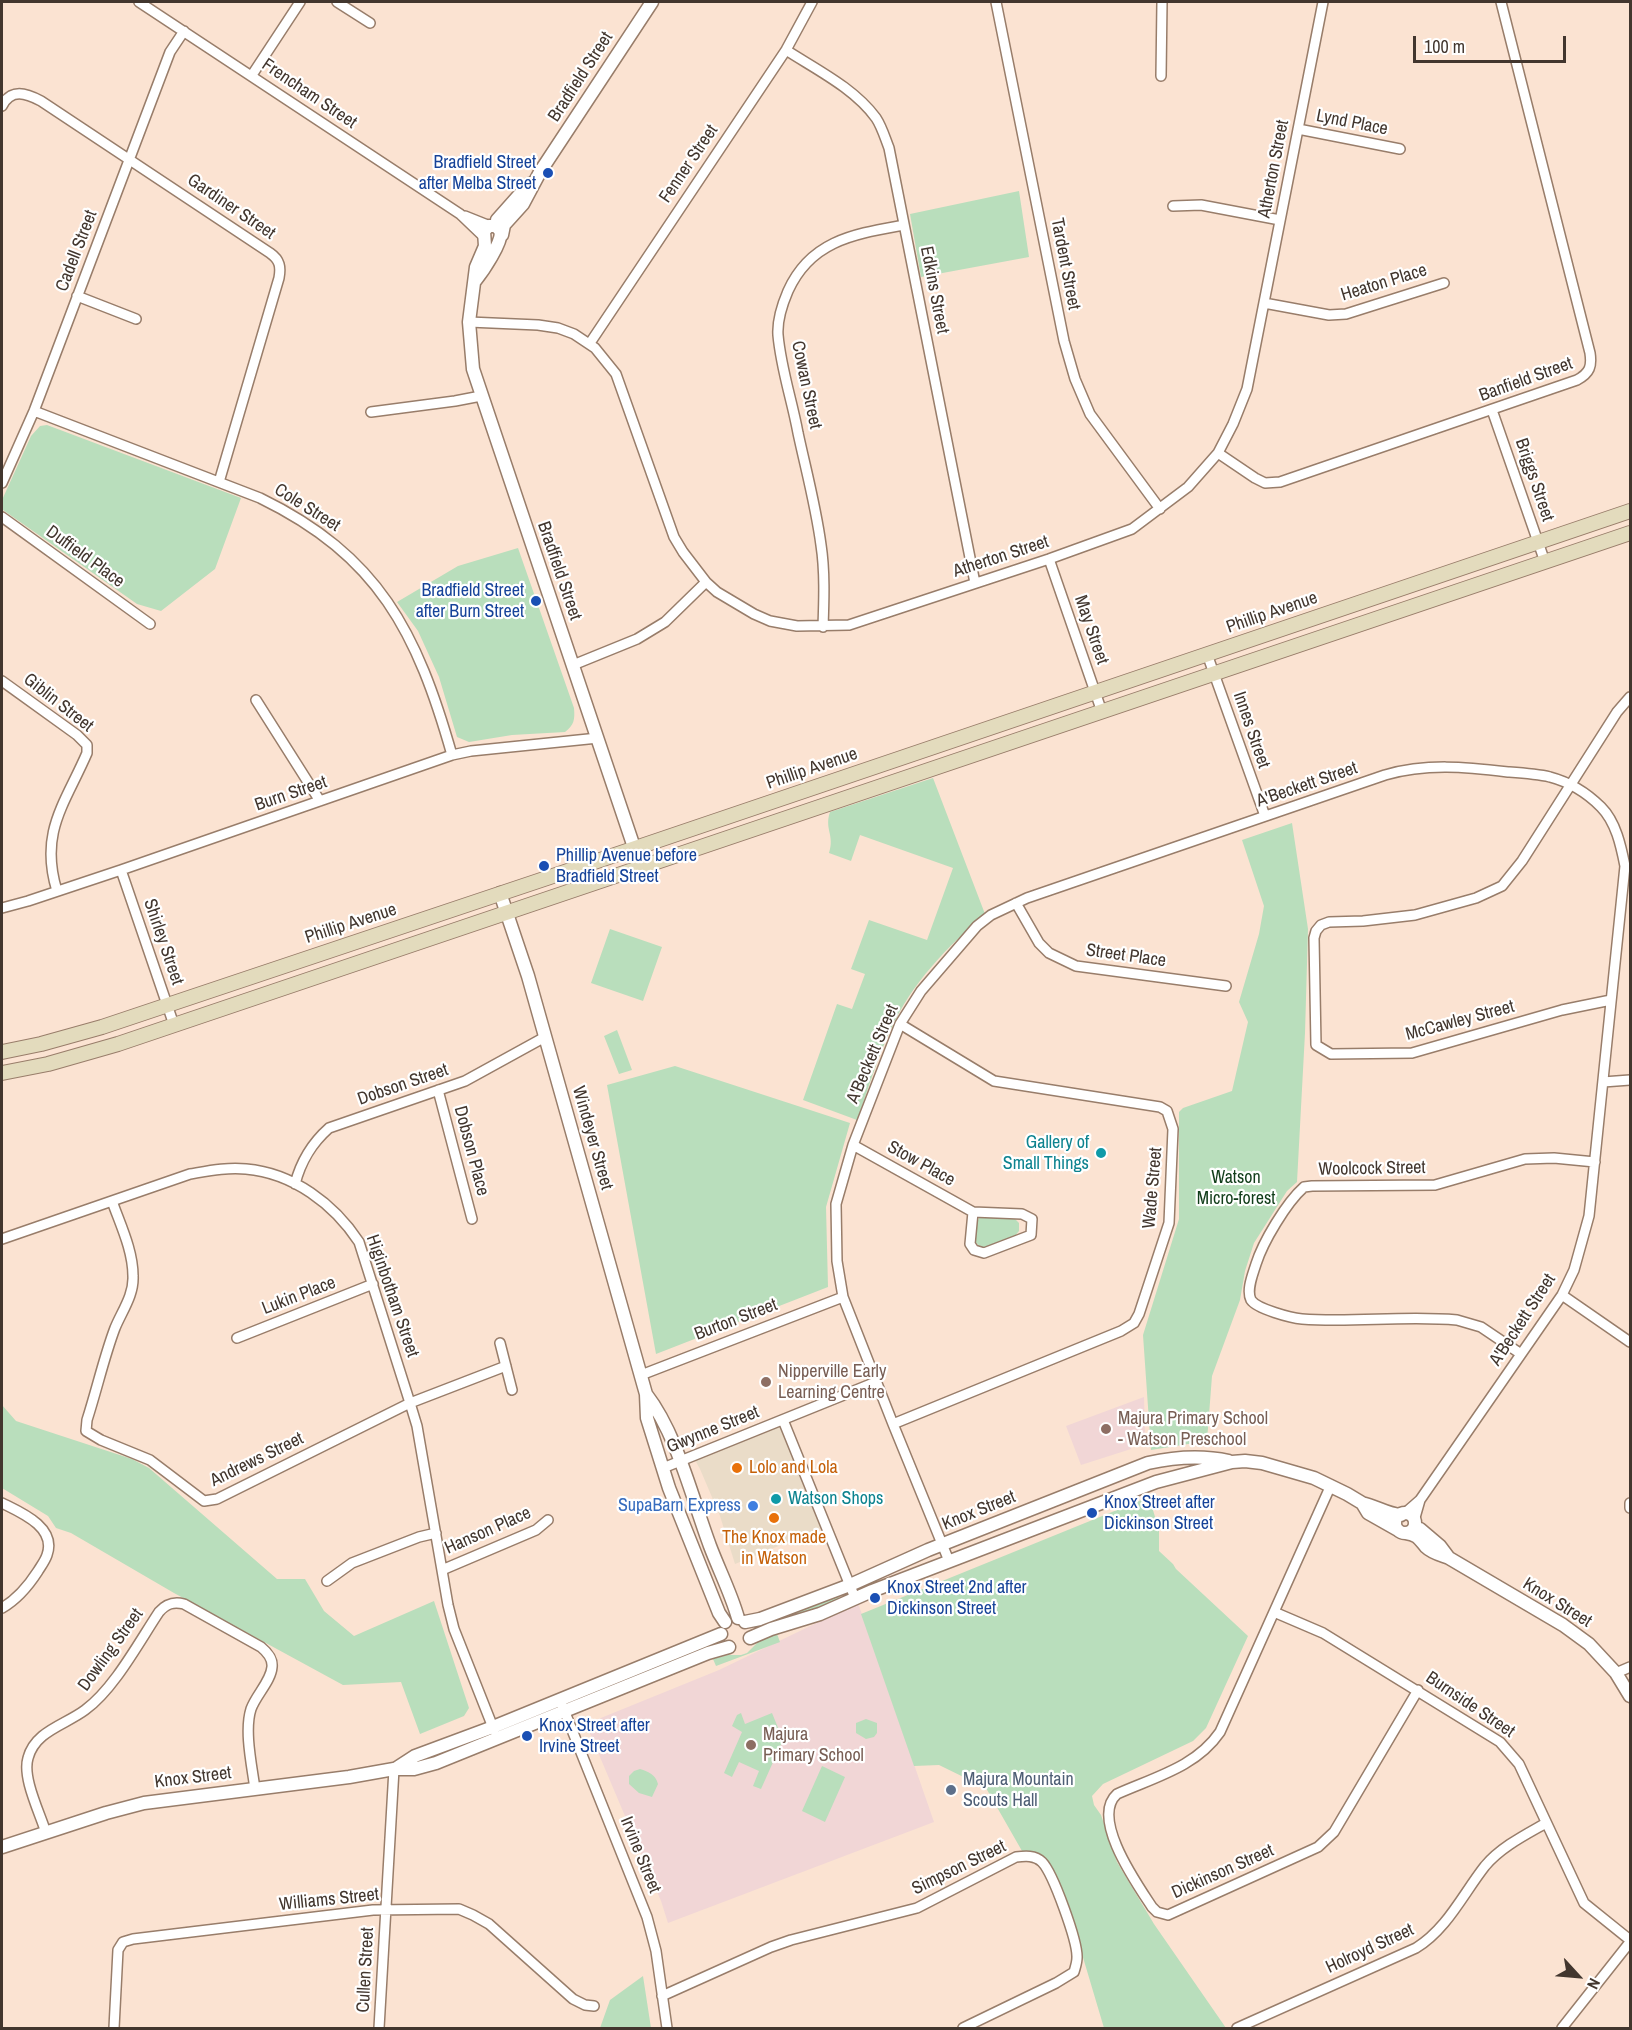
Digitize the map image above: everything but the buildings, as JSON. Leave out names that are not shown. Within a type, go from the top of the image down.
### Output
[{"type":"main road","name":"Phillip Avenue","points":[[2,1052],[72,1035],[167,1005],[1630,511]]},
{"type":"main road","points":[[2,1073],[48,1064],[118,1044],[1630,533]]},
{"type":"street","name":"Frencham Street","points":[[139,2],[487,232]]},
{"type":"street","points":[[252,75],[300,2]]},
{"type":"street","points":[[337,2],[370,23]]},
{"type":"street","name":"Bradfield Street","points":[[475,281],[486,266],[504,225],[524,204],[540,172],[652,2]]},
{"type":"street","name":"Fenner Street","points":[[590,343],[786,50],[812,2]]},
{"type":"street","name":"Tardent Street","points":[[996,2],[1064,341],[1075,380],[1090,414],[1160,509]]},
{"type":"street","points":[[1161,76],[1162,2]]},
{"type":"street","name":"Atherton Street","points":[[469,322],[558,328],[590,343],[607,360],[616,374],[674,537],[683,552],[706,582],[717,592],[737,605],[770,621],[798,626],[849,625],[1132,529],[1188,487],[1218,453],[1247,389],[1323,2]]},
{"type":"street","name":"Banfield Street","points":[[1218,453],[1265,483],[1280,482],[1492,410],[1586,375],[1592,365],[1501,2]]},
{"type":"street","name":"Cadell Street","points":[[2,483],[34,411],[170,52],[184,31]]},
{"type":"street","name":"Edkins Street","points":[[786,50],[864,104],[877,119],[889,148],[975,582]]},
{"type":"street","name":"Gardiner Street","points":[[2,106],[10,95],[16,93],[26,94],[41,101],[270,253],[279,262],[281,270],[279,278],[219,482]]},
{"type":"street","name":"Lynd Place","points":[[1298,129],[1401,149]]},
{"type":"street","name":"Bradfield Street","points":[[540,172],[487,232],[476,267],[469,322],[471,357],[481,396],[641,868]]},
{"type":"street","points":[[1173,206],[1201,205],[1280,220]]},
{"type":"street","name":"Cowan Street","points":[[823,627],[821,546],[784,375],[778,332],[780,313],[794,279],[804,265],[818,253],[849,236],[904,225]]},
{"type":"street","points":[[487,232],[492,244],[500,238]]},
{"type":"street","name":"Heaton Place","points":[[1264,303],[1329,315],[1346,314],[1443,283]]},
{"type":"street","points":[[77,296],[136,319]]},
{"type":"street","points":[[371,412],[481,396]]},
{"type":"street","name":"Briggs Street","points":[[1492,410],[1545,562]]},
{"type":"street","name":"Cole Street","points":[[34,411],[260,498],[290,513],[338,546],[369,578],[395,612],[416,651],[452,755]]},
{"type":"street","name":"Duffield Place","points":[[2,517],[150,624]]},
{"type":"street","name":"May Street","points":[[1049,559],[1102,712]]},
{"type":"street","points":[[573,665],[637,639],[665,622],[706,582]]},
{"type":"street","name":"Innes Street","points":[[1207,654],[1265,816]]},
{"type":"street","name":"Giblin Street","points":[[2,681],[77,735],[87,745],[87,753],[53,831],[50,861],[57,891]]},
{"type":"street","name":"McCawley Street","points":[[1611,1000],[1562,1010],[1412,1053],[1331,1054],[1316,1045],[1314,938],[1321,925],[1329,922],[1364,921],[1415,915],[1476,898],[1502,886],[1522,861],[1617,711],[1630,697]]},
{"type":"street","points":[[256,700],[320,801]]},
{"type":"street","name":"Burn Street","points":[[2,908],[121,870],[452,755],[598,738]]},
{"type":"street","name":"A'Beckett Street","points":[[949,1561],[843,1297],[837,1261],[836,1204],[854,1145],[900,1024],[921,991],[977,926],[991,915],[1016,903],[1385,775],[1424,767],[1450,766],[1550,777],[1583,791],[1603,808],[1614,827],[1628,866],[1611,1000],[1589,1216],[1574,1270],[1562,1295],[1406,1523]]},
{"type":"street","name":"Shirley Street","points":[[121,870],[174,1025]]},
{"type":"street","name":"Windeyer Street","points":[[500,893],[528,976],[641,1375],[646,1394],[647,1418],[663,1468],[723,1628]]},
{"type":"street","name":"Street Place","points":[[1016,903],[1040,944],[1049,953],[1076,966],[1226,986]]},
{"type":"street","name":"Wade Street","points":[[893,1424],[1121,1331],[1134,1323],[1169,1223],[1174,1145],[1170,1119],[1167,1111],[1160,1107],[994,1080],[900,1024]]},
{"type":"street","name":"Dobson Street","points":[[296,1184],[306,1155],[317,1138],[329,1128],[465,1082],[545,1036]]},
{"type":"street","points":[[1603,1082],[1630,1080]]},
{"type":"street","name":"Dobson Place","points":[[438,1090],[472,1219]]},
{"type":"street","name":"Stow Place","points":[[854,1145],[973,1212],[1022,1214],[1032,1219],[1031,1235],[984,1253],[974,1251],[970,1244],[973,1212]]},
{"type":"street","name":"Woolcock Street","points":[[1521,1354],[1481,1327],[1457,1320],[1302,1319],[1259,1306],[1251,1300],[1251,1282],[1262,1247],[1304,1187],[1435,1185],[1514,1161],[1535,1158],[1595,1162]]},
{"type":"street","name":"Higinbotham Street","points":[[2,1239],[190,1174],[244,1168],[264,1172],[296,1184],[315,1196],[349,1226],[359,1242],[417,1426],[454,1629],[498,1740]]},
{"type":"street","name":"Andrews Street","points":[[112,1201],[127,1243],[134,1278],[131,1292],[116,1327],[87,1420],[86,1431],[92,1436],[150,1460],[204,1501],[211,1501],[410,1403],[506,1366]]},
{"type":"street","name":"Lukin Place","points":[[237,1338],[373,1284]]},
{"type":"street","points":[[1562,1295],[1630,1342]]},
{"type":"street","name":"Burton Street","points":[[641,1375],[843,1297]]},
{"type":"street","points":[[500,1343],[512,1390]]},
{"type":"street","name":"Gwynne Street","points":[[663,1468],[876,1382]]},
{"type":"street","name":"Windeyer Street","points":[[646,1394],[658,1409],[680,1461],[711,1550],[742,1620]]},
{"type":"street","points":[[783,1420],[855,1599]]},
{"type":"street","name":"Knox Street","points":[[742,1620],[760,1619],[850,1585],[928,1550],[1148,1463],[1185,1457],[1208,1457],[1232,1462]]},
{"type":"street","name":"Knox Street","points":[[750,1638],[820,1614],[949,1561],[1156,1482],[1232,1462],[1245,1461],[1262,1463],[1306,1475],[1331,1485],[1362,1503],[1373,1506],[1406,1523],[1440,1546],[1449,1558],[1589,1644],[1616,1673],[1630,1696]]},
{"type":"street","name":"Dickinson Street","points":[[1331,1485],[1220,1732],[1201,1755],[1117,1794],[1108,1806],[1113,1833],[1124,1865],[1157,1912],[1168,1915],[1183,1909],[1318,1847],[1334,1832],[1418,1690]]},
{"type":"street","points":[[2,1503],[32,1519],[40,1526],[45,1533],[49,1548],[47,1556],[32,1581],[2,1608]]},
{"type":"street","points":[[1630,1503],[1630,1508]]},
{"type":"street","name":"Hanson Place","points":[[442,1570],[536,1530],[548,1520]]},
{"type":"street","points":[[327,1581],[352,1563],[419,1537],[436,1533]]},
{"type":"street","name":"Dowling Street","points":[[46,1833],[28,1778],[27,1761],[32,1746],[39,1738],[97,1700],[108,1688],[159,1612],[169,1604],[184,1604],[261,1647],[271,1658],[273,1666],[256,1697],[250,1716],[250,1744],[255,1789]]},
{"type":"street","name":"Burnside Street","points":[[1274,1612],[1323,1633],[1486,1732],[1510,1752],[1519,1764],[1584,1903],[1630,1941]]},
{"type":"street","points":[[731,1619],[742,1620],[751,1630],[747,1644],[741,1648],[729,1647],[722,1641],[723,1628],[731,1619]]},
{"type":"street","name":"Knox Street","points":[[394,1769],[415,1756],[560,1700],[723,1628]]},
{"type":"street","name":"Knox Street","points":[[2,1847],[144,1803],[394,1769],[414,1769],[436,1763],[498,1740],[708,1653],[729,1647]]},
{"type":"street","points":[[1616,1673],[1630,1666]]},
{"type":"street","name":"Irvine Street","points":[[560,1700],[648,1917],[654,1940],[667,2028]]},
{"type":"street","name":"Cullen Street","points":[[380,2028],[394,1769]]},
{"type":"street","name":"Holroyd Street","points":[[1238,2028],[1428,1941],[1495,1856],[1546,1823]]},
{"type":"street","name":"Simpson Street","points":[[662,1996],[771,1947],[917,1908],[1016,1857],[1037,1858],[1048,1870],[1064,1908],[1077,1958],[1074,1972],[963,2028]]},
{"type":"street","name":"Williams Street","points":[[114,2028],[118,1950],[123,1942],[373,1910],[443,1908],[459,1909],[473,1915],[489,1924],[573,1999],[594,2007]]},
{"type":"street","points":[[1562,2028],[1630,1941]]},
{"type":"shaded area","name":"Majura Primary School - Watson Preschool","points":[[1144,1397],[1145,1433],[1132,1434],[1131,1449],[1081,1465],[1066,1426]]},
{"type":"shaded area","name":"Watson Shops","points":[[782,1425],[822,1528],[735,1564],[720,1516],[695,1460]]},
{"type":"shaded area","name":"Majura Primary School","points":[[858,1603],[934,1822],[668,1923],[661,1901],[586,1724],[719,1670]]},
{"type":"green space","points":[[1019,191],[1029,257],[921,277],[910,214]]},
{"type":"green space","points":[[47,425],[241,498],[215,569],[161,611],[137,604],[3,510],[2,500],[31,436],[40,426]]},
{"type":"green space","points":[[518,548],[574,708],[573,722],[565,732],[512,735],[469,742],[457,737],[439,677],[418,631],[397,602],[458,566]]},
{"type":"green space","points":[[933,778],[985,914],[944,953],[920,981],[899,1012],[877,1063],[857,1120],[803,1100],[837,1004],[852,1009],[865,974],[851,969],[869,920],[927,940],[953,868],[860,835],[851,861],[829,853],[831,841],[828,818],[830,812]]},
{"type":"green space","name":"Watson Micro-forest","points":[[1292,823],[1308,929],[1297,1182],[1287,1191],[1254,1243],[1245,1271],[1240,1300],[1212,1376],[1207,1441],[1151,1450],[1143,1335],[1179,1219],[1179,1112],[1183,1108],[1232,1091],[1248,1022],[1239,1002],[1259,934],[1264,906],[1242,840]]},
{"type":"green space","points":[[610,929],[662,947],[643,1001],[591,983]]},
{"type":"green space","points":[[617,1030],[632,1070],[619,1074],[604,1036]]},
{"type":"green space","points":[[675,1066],[850,1123],[826,1207],[828,1287],[656,1354],[607,1085]]},
{"type":"green space","points":[[982,1215],[1015,1219],[1019,1223],[1019,1231],[1014,1237],[982,1248],[975,1242],[975,1235],[976,1224]]},
{"type":"green space","points":[[2,1405],[16,1421],[132,1459],[149,1468],[277,1579],[305,1579],[324,1611],[354,1636],[434,1601],[469,1708],[464,1716],[420,1734],[401,1682],[343,1685],[174,1593],[71,1533],[56,1528],[48,1516],[2,1488]]},
{"type":"green space","points":[[1149,1497],[1159,1530],[1159,1551],[1248,1636],[1206,1728],[1193,1741],[1103,1784],[1092,1796],[1117,1862],[1154,1924],[1226,2028],[1104,2028],[1082,1954],[1046,1858],[1035,1852],[1022,1851],[986,1788],[939,1765],[914,1766],[861,1614]]},
{"type":"green space","points":[[837,1594],[840,1600],[838,1602],[783,1622],[781,1616]]},
{"type":"green space","points":[[776,1631],[780,1642],[716,1666],[713,1659],[747,1653],[760,1640]]},
{"type":"green space","points":[[741,1713],[745,1724],[772,1713],[783,1740],[761,1789],[753,1786],[759,1771],[739,1762],[732,1777],[724,1773],[742,1732],[732,1726],[737,1715]]},
{"type":"green space","points":[[866,1719],[877,1723],[877,1733],[874,1737],[866,1739],[856,1733],[856,1723]]},
{"type":"green space","points":[[822,1766],[845,1777],[825,1822],[802,1811]]},
{"type":"green space","points":[[640,1769],[651,1774],[657,1781],[658,1784],[652,1797],[639,1793],[629,1784],[629,1776]]},
{"type":"green space","points":[[643,1976],[651,2028],[600,2028],[610,2000]]},
{"type":"place","name":"Bradfield Street after Melba Street","points":[[548,173]]},
{"type":"place","name":"Bradfield Street after Burn Street","points":[[536,601]]},
{"type":"place","name":"Phillip Avenue before Bradfield Street","points":[[544,866]]},
{"type":"place","name":"Gallery of Small Things","points":[[1101,1153]]},
{"type":"place","name":"Nipperville Early Learning Centre","points":[[766,1382]]},
{"type":"place","name":"Majura Primary School - Watson Preschool","points":[[1106,1429]]},
{"type":"place","name":"Lolo and Lola","points":[[737,1468]]},
{"type":"place","name":"Watson Shops","points":[[776,1499]]},
{"type":"place","name":"SupaBarn Express","points":[[753,1506]]},
{"type":"place","name":"Knox Street after Dickinson Street","points":[[1092,1513]]},
{"type":"place","name":"The Knox made in Watson","points":[[774,1518]]},
{"type":"place","name":"Knox Street 2nd after Dickinson Street","points":[[875,1598]]},
{"type":"place","name":"Knox Street after Irvine Street","points":[[527,1736]]},
{"type":"place","name":"Majura Primary School","points":[[751,1745]]},
{"type":"place","name":"Majura Mountain Scouts Hall","points":[[951,1790]]}]
